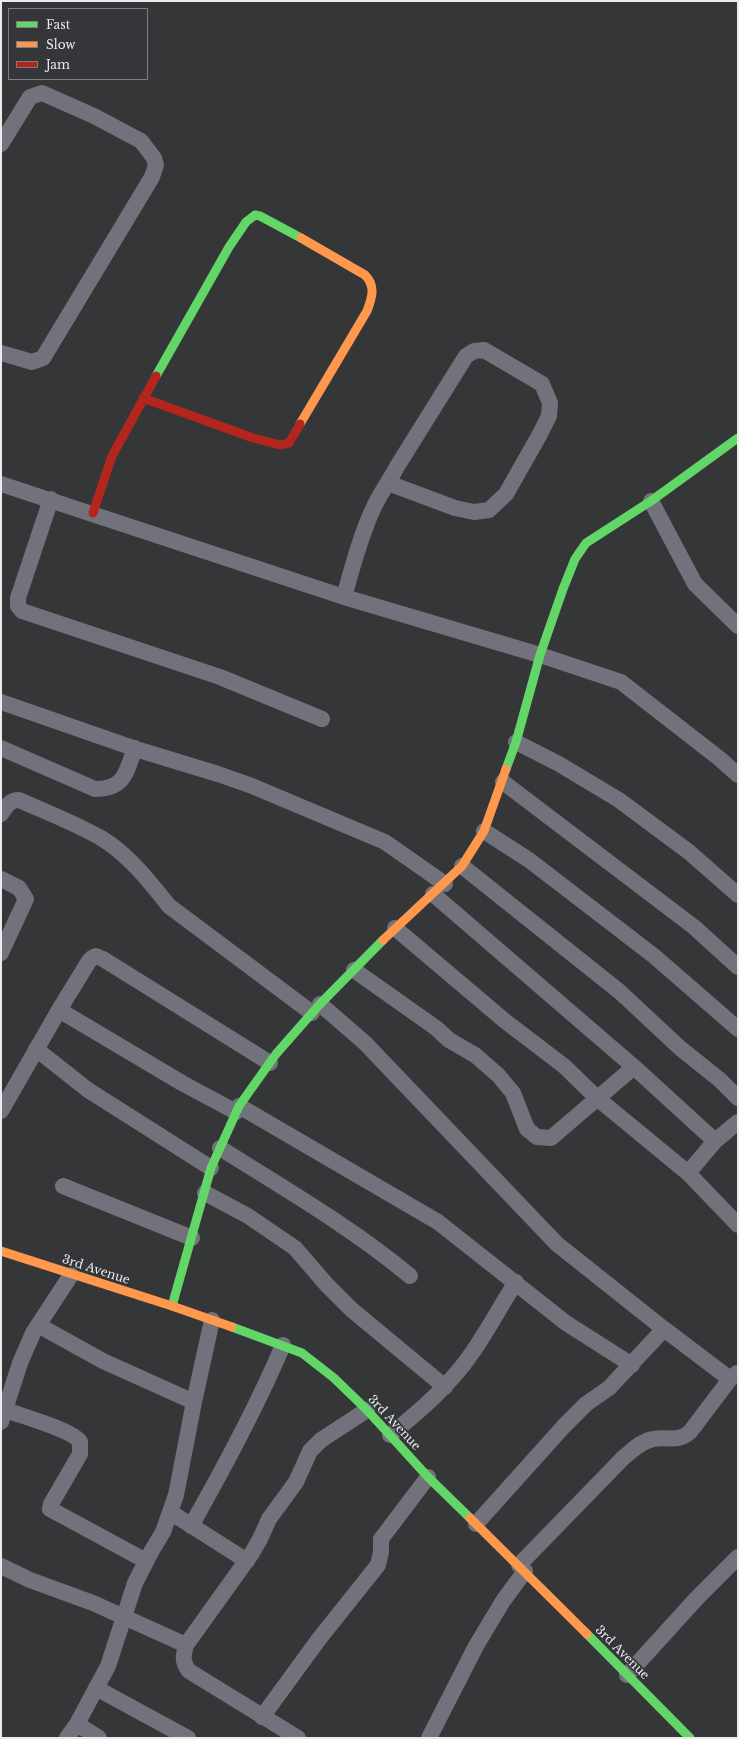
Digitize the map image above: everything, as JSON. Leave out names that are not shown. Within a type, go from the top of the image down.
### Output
[{"type":"street","points":[[1,144],[30,97],[42,93],[94,116],[141,141],[154,158],[156,165],[152,177],[44,358],[32,362],[1,352]]},
{"type":"street","points":[[92,513],[112,456],[142,398],[229,247],[246,222],[255,215],[260,216],[365,275],[371,282],[373,293],[366,311],[296,433],[289,443],[284,446],[252,438],[142,398]]},
{"type":"street","points":[[344,597],[358,549],[372,511],[388,483],[456,371],[469,354],[474,351],[484,350],[542,384],[550,403],[549,416],[506,494],[489,510],[474,512],[455,508],[388,483]]},
{"type":"street","points":[[172,1306],[211,1168],[238,1109],[270,1063],[316,1008],[395,928],[439,889],[462,866],[484,831],[503,782],[516,742],[540,655],[563,589],[575,559],[586,542],[651,501],[738,438]]},
{"type":"street","points":[[1,484],[51,499],[344,597],[540,655],[621,682],[720,759],[738,775]]},
{"type":"street","points":[[51,499],[18,598],[18,606],[22,611],[220,677],[322,719]]},
{"type":"street","points":[[651,501],[695,584],[738,626]]},
{"type":"street","points":[[1,702],[252,786],[385,842],[439,889],[715,1141]]},
{"type":"street","points":[[516,742],[559,764],[619,800],[688,852],[738,895]]},
{"type":"street","points":[[1,748],[95,789],[105,789],[121,782],[135,748]]},
{"type":"street","points":[[503,782],[694,927],[738,967]]},
{"type":"street","points":[[1,814],[13,800],[19,800],[102,839],[127,859],[154,887],[168,906],[365,1043],[558,1244],[664,1329],[734,1376],[690,1432],[683,1437],[654,1439],[639,1445],[624,1457],[522,1568],[476,1646],[429,1738]]},
{"type":"street","points":[[484,831],[529,860],[654,956],[738,1030]]},
{"type":"street","points":[[462,866],[620,992],[680,1048],[720,1080],[738,1098]]},
{"type":"street","points":[[1,879],[19,888],[26,898],[1,953]]},
{"type":"street","points":[[395,928],[505,1021],[564,1066],[596,1098],[688,1173],[738,1225]]},
{"type":"street","points":[[1,1111],[59,1010],[89,962],[96,956],[107,961],[270,1063]]},
{"type":"street","points":[[354,970],[436,1028],[449,1040],[475,1055],[498,1075],[512,1093],[527,1130],[537,1137],[551,1138],[634,1067]]},
{"type":"street","points":[[59,1010],[182,1083],[238,1109],[438,1222],[516,1282],[566,1323],[632,1365]]},
{"type":"street","points":[[36,1049],[88,1090],[211,1168]]},
{"type":"street","points":[[688,1173],[715,1141],[738,1122]]},
{"type":"street","points":[[220,1148],[380,1251],[410,1276]]},
{"type":"street","points":[[63,1186],[192,1238]]},
{"type":"street","points":[[205,1193],[248,1216],[294,1248],[326,1284],[352,1310],[445,1386]]},
{"type":"street","name":"3rd Avenue","points":[[1,1251],[71,1275],[172,1306],[302,1353],[334,1378],[367,1410],[428,1477],[522,1568],[690,1738]]},
{"type":"street","points":[[71,1275],[38,1325],[20,1363],[3,1416],[54,1427],[79,1440],[80,1454],[51,1504],[50,1509],[146,1561]]},
{"type":"street","points":[[390,1435],[445,1386],[472,1354],[516,1282]]},
{"type":"street","points":[[67,1738],[77,1724],[108,1666],[135,1583],[163,1532],[176,1495],[212,1320]]},
{"type":"street","points":[[38,1325],[103,1361],[194,1402]]},
{"type":"street","points":[[476,1524],[586,1404],[609,1388],[664,1329]]},
{"type":"street","points":[[191,1526],[228,1461],[261,1397],[283,1345]]},
{"type":"street","points":[[298,1738],[189,1671],[184,1665],[183,1658],[186,1645],[247,1561],[260,1539],[269,1519],[296,1482],[310,1451],[321,1440],[367,1410]]},
{"type":"street","points":[[262,1717],[319,1638],[378,1565],[381,1552],[381,1539],[428,1477]]},
{"type":"street","points":[[170,1512],[247,1561]]},
{"type":"street","points":[[627,1675],[697,1598],[738,1557]]},
{"type":"street","points":[[1,1566],[30,1580],[93,1604],[186,1645]]},
{"type":"street","points":[[96,1688],[188,1738]]},
{"type":"street","points":[[77,1724],[99,1738]]},
{"type":"traffic: fast","points":[[156,376],[229,247],[246,222],[255,215],[260,216],[301,238]]},
{"type":"traffic: fast","points":[[506,769],[516,742],[540,655],[563,589],[575,559],[586,543],[651,501],[738,438]]},
{"type":"traffic: fast","points":[[172,1306],[211,1168],[239,1106],[276,1054],[320,1004],[383,940]]},
{"type":"traffic: fast","points":[[232,1327],[302,1353],[334,1378],[367,1410],[428,1477],[470,1518]]},
{"type":"traffic: fast","points":[[587,1634],[690,1738]]},
{"type":"traffic: slow","points":[[300,424],[367,311],[372,292],[371,283],[365,275],[301,238]]},
{"type":"traffic: slow","points":[[383,940],[462,866],[484,831],[506,769]]},
{"type":"traffic: slow","points":[[1,1251],[232,1327]]},
{"type":"traffic: slow","points":[[470,1518],[587,1634]]},
{"type":"traffic: jam","points":[[93,513],[112,456],[156,376]]},
{"type":"traffic: jam","points":[[143,398],[253,438],[280,445],[289,443],[300,424]]}]
